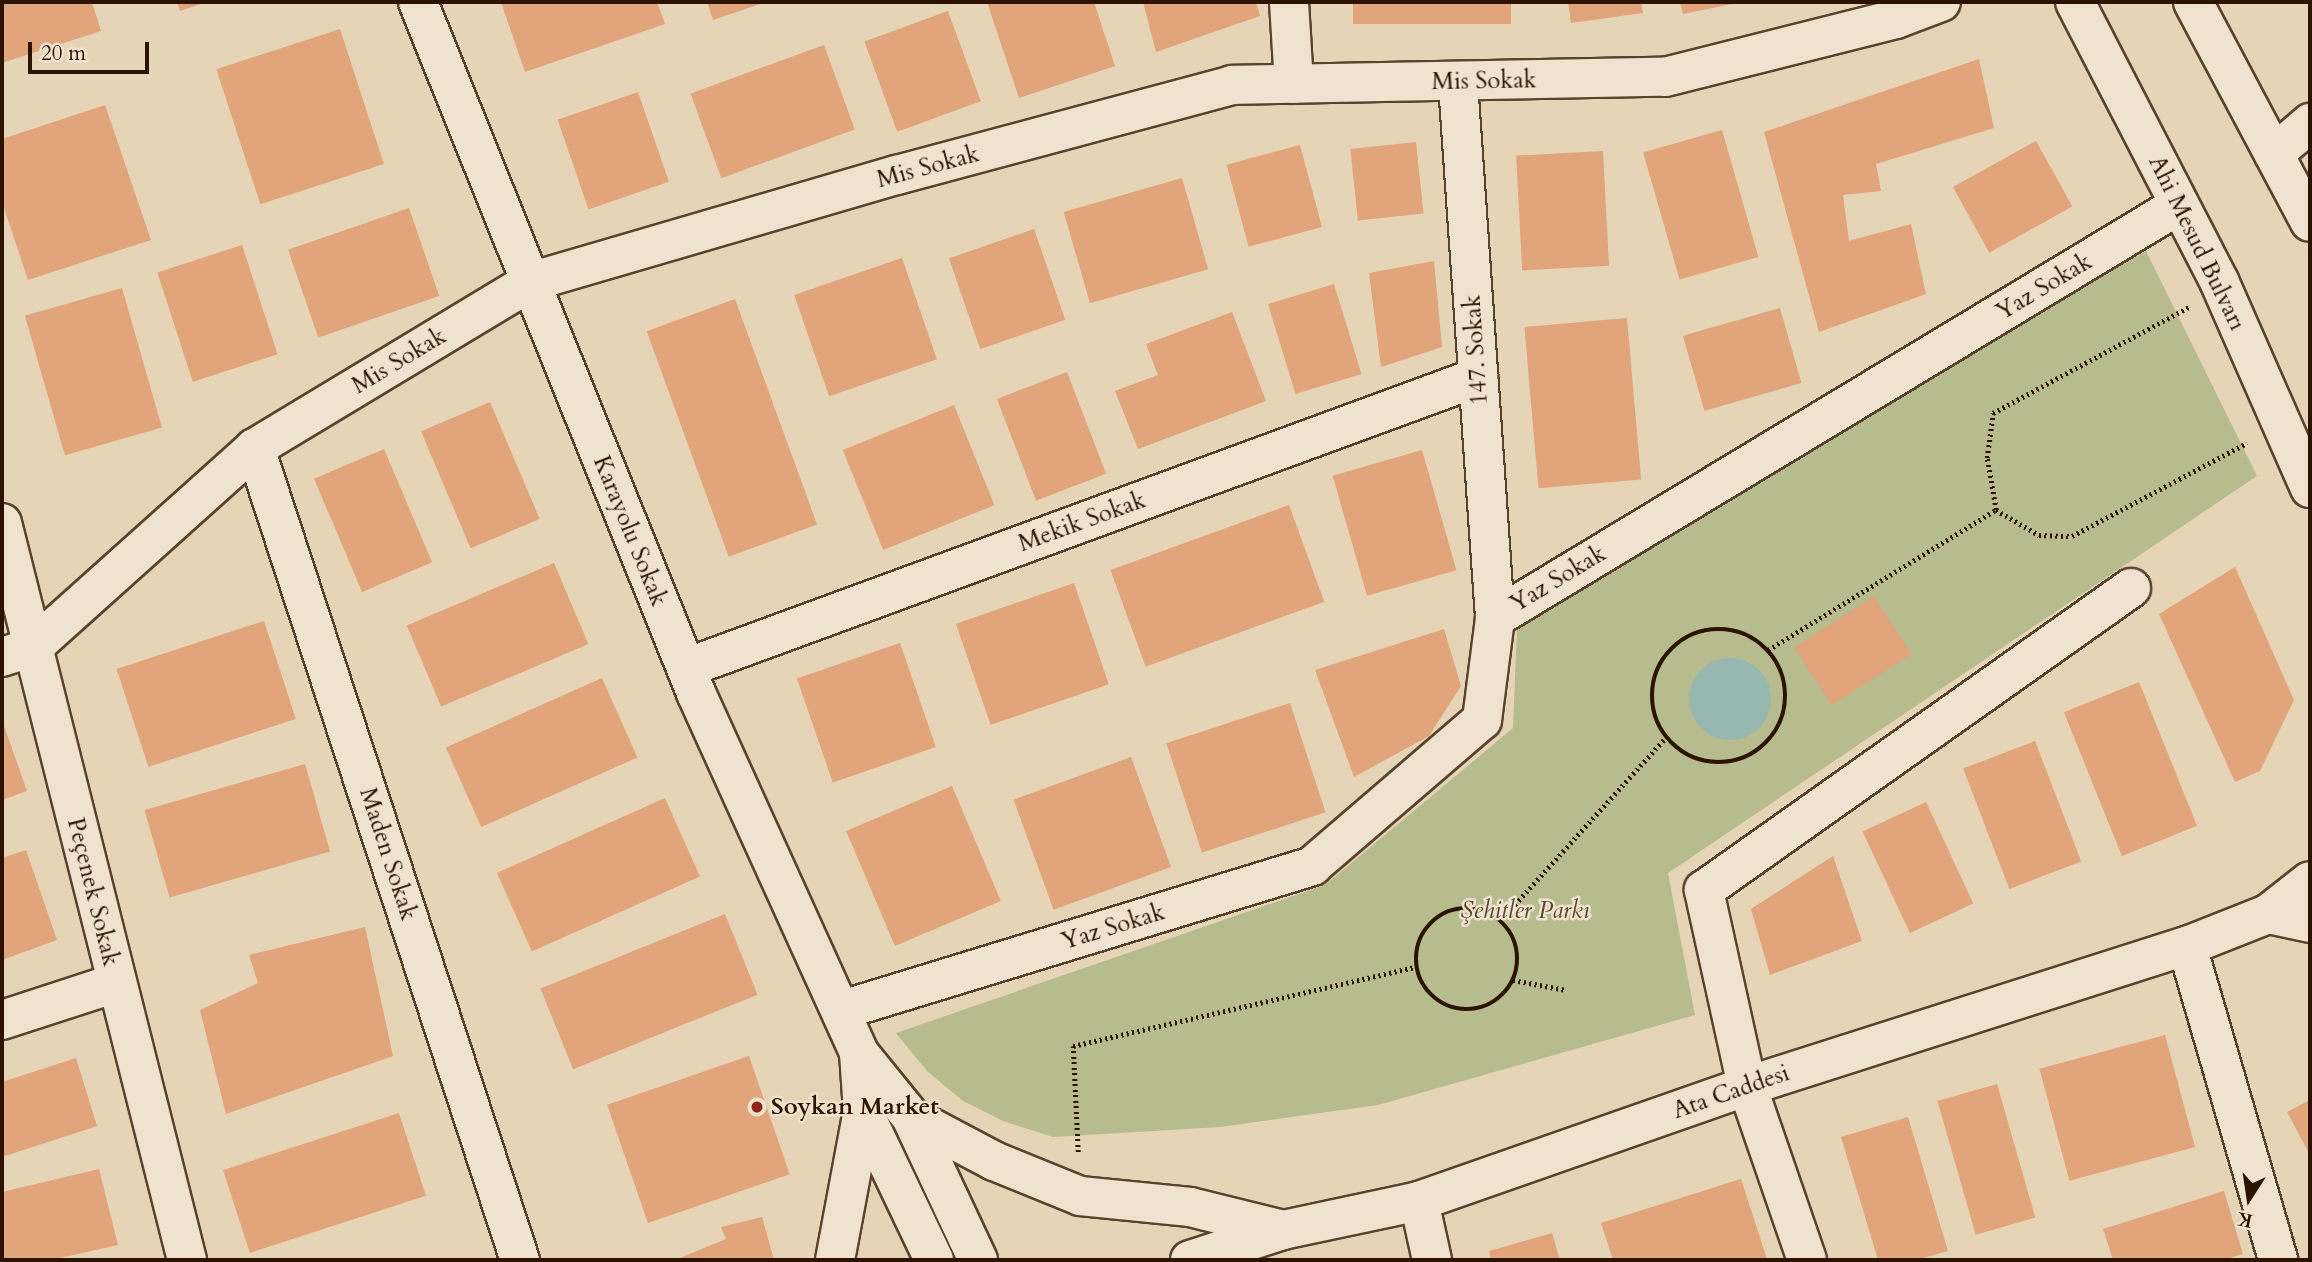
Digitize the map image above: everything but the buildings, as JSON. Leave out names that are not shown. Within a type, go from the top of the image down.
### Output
[{"type":"street","name":"Karayolu Sokak","points":[[418,2],[686,668],[842,1010],[859,1053],[911,1117],[978,1260]]},
{"type":"street","points":[[1289,2],[1294,84]]},
{"type":"street","name":"Mis Sokak","points":[[17,652],[255,448],[530,282],[897,175],[1232,85],[1458,83],[1665,77],[1896,19],[1941,2]]},
{"type":"street","name":"Ahi Mesud Bulvarı","points":[[2075,2],[2222,289],[2310,488]]},
{"type":"street","points":[[2193,2],[2310,222]]},
{"type":"street","name":"147. Sokak","points":[[1458,83],[1495,618]]},
{"type":"street","points":[[2274,154],[2310,123]]},
{"type":"street","name":"Yaz Sokak","points":[[842,1010],[1312,866],[1482,720],[1495,618],[2179,205]]},
{"type":"street","name":"Mekik Sokak","points":[[686,668],[1478,377]]},
{"type":"street","name":"Maden Sokak","points":[[255,448],[520,1260]]},
{"type":"street","name":"Peçenek Sokak","points":[[2,523],[17,652],[116,983],[187,1260]]},
{"type":"street","points":[[1807,1260],[1747,1086],[1704,890],[2131,588]]},
{"type":"street","name":"Ata Caddesi","points":[[1190,1260],[1283,1230],[1419,1200],[1747,1086],[2187,946],[2268,914],[2310,881]]},
{"type":"street","points":[[2268,914],[2310,922]]},
{"type":"street","points":[[2187,946],[2278,1260]]},
{"type":"street","points":[[2,1020],[116,983]]},
{"type":"street","name":"Karayolu Sokak","points":[[859,1053],[863,1111],[934,1260]]},
{"type":"street","points":[[835,1260],[863,1111]]},
{"type":"street","points":[[911,1117],[994,1161],[1080,1196],[1190,1207],[1283,1230]]},
{"type":"street","points":[[1419,1200],[1432,1260]]},
{"type":"path","points":[[2222,289],[1993,413],[1987,458],[1996,510],[2039,536],[2072,536],[2281,424]]},
{"type":"path","points":[[1768,650],[1996,510]]},
{"type":"path","points":[[1713,629],[1735,631],[1768,650],[1782,673],[1786,695],[1783,716],[1773,736],[1758,751],[1738,761],[1716,763],[1694,758],[1667,736],[1653,709],[1653,686],[1659,665],[1673,647],[1713,629]]},
{"type":"path","points":[[1500,921],[1667,736]]},
{"type":"path","points":[[1481,910],[1500,921],[1515,943],[1518,960],[1513,980],[1496,1002],[1463,1011],[1432,997],[1416,967],[1422,933],[1448,911],[1481,910]]},
{"type":"path","points":[[1080,1196],[1073,1046],[1416,967]]},
{"type":"path","points":[[1513,980],[1566,990]]},
{"type":"green space","name":"Şehitler Parkı","points":[[2146,251],[2257,476],[1668,873],[1695,1015],[1378,1105],[1220,1127],[1053,1137],[1003,1121],[963,1101],[927,1071],[896,1033],[1325,885],[1513,728],[1517,627],[1924,378]]},
{"type":"water","points":[[1730,658],[1746,661],[1759,670],[1768,683],[1771,699],[1768,715],[1759,728],[1746,737],[1730,740],[1714,737],[1701,728],[1692,715],[1689,699],[1692,683],[1701,670],[1714,661]]},
{"type":"place","name":"Soykan Market","points":[[757,1107]]}]
